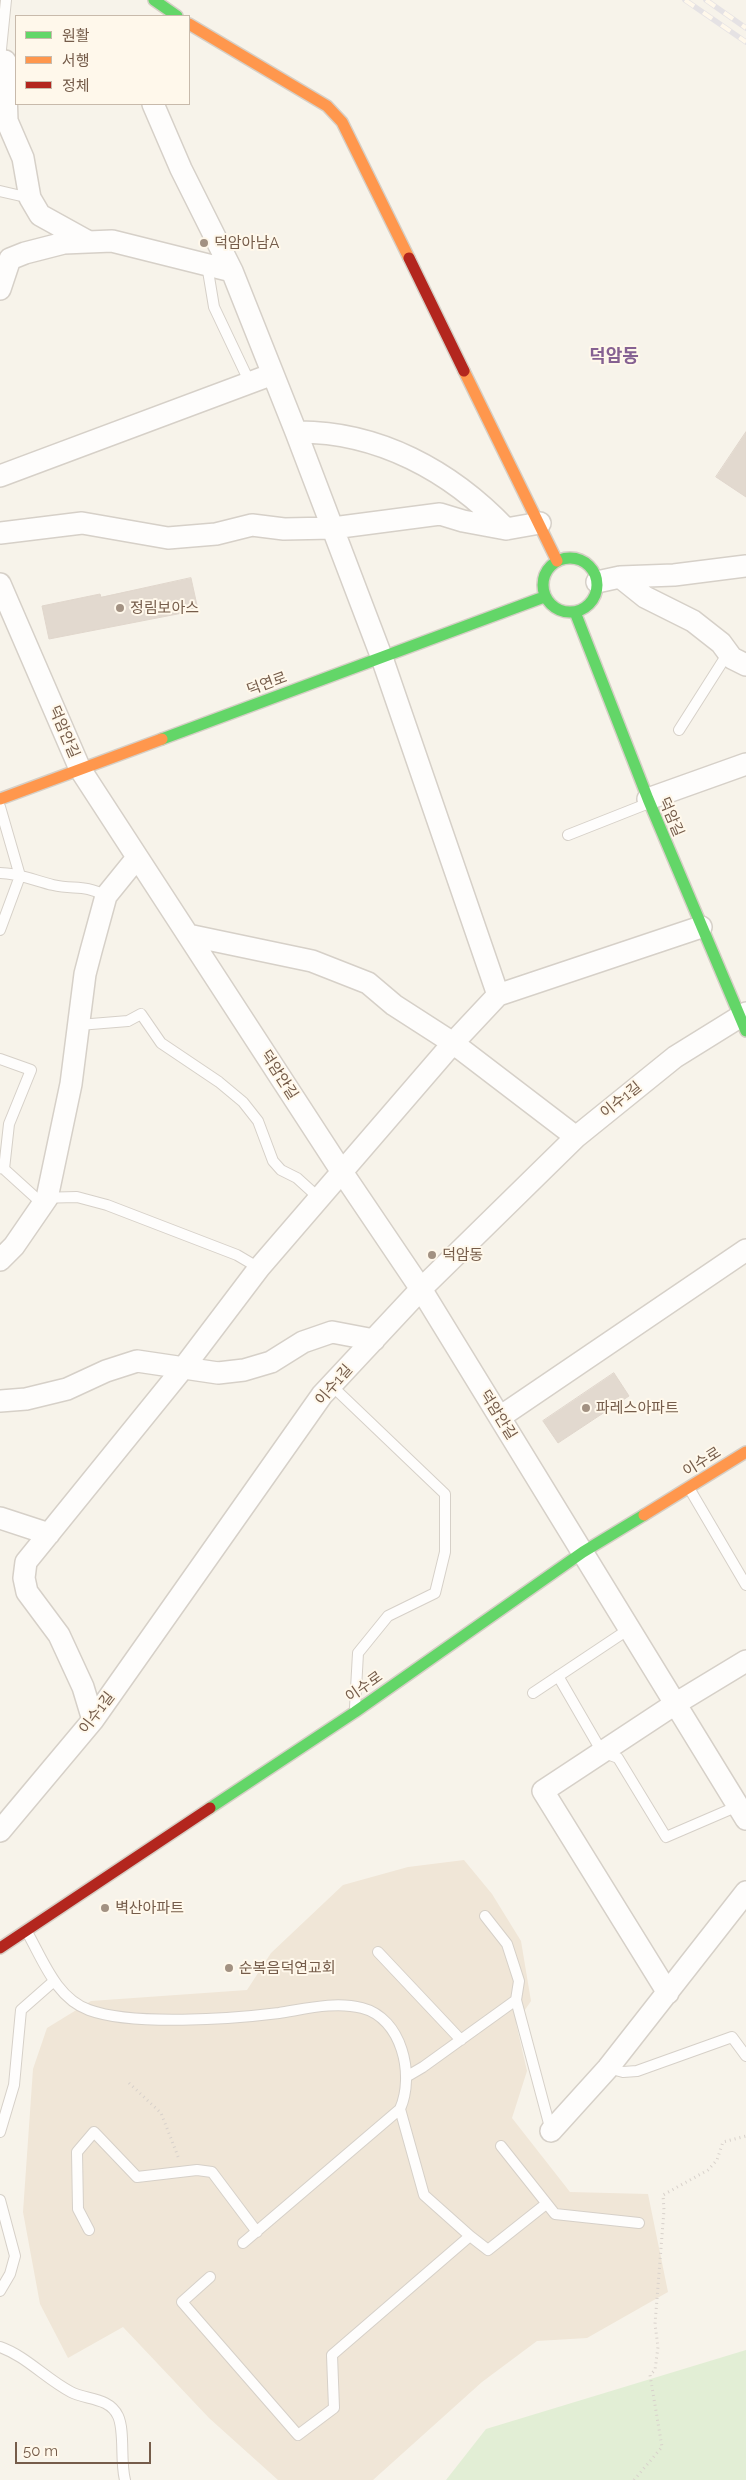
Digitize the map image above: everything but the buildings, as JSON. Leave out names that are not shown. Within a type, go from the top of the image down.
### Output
[{"type":"street","points":[[154,0],[176,15]]},
{"type":"street","points":[[191,31],[328,106],[342,122],[557,561]]},
{"type":"street","points":[[5,61],[7,121],[23,158],[30,198],[40,215],[89,242]]},
{"type":"street","points":[[153,105],[181,170],[232,271],[296,432],[382,658],[498,995]]},
{"type":"street","points":[[0,289],[10,260],[25,253],[64,243],[112,242],[232,271]]},
{"type":"street","points":[[0,476],[273,374]]},
{"type":"street","points":[[296,432],[317,432],[364,442],[405,454],[450,479],[477,500],[506,529]]},
{"type":"street","points":[[0,533],[82,523],[168,538],[216,534],[252,525],[284,529],[333,528],[440,514],[463,521],[506,529],[540,523]]},
{"type":"street","points":[[570,558],[586,563],[593,570],[597,582],[595,596],[590,603],[575,612],[557,610],[544,597],[543,578],[547,570],[557,561],[570,558]]},
{"type":"street","points":[[597,582],[620,577],[674,575],[746,566]]},
{"type":"street","points":[[620,577],[645,597],[693,620],[721,643],[732,658],[746,665]]},
{"type":"street","name":"덕암안길","points":[[0,584],[80,769],[136,858],[421,1289],[742,1812]]},
{"type":"street","name":"덕연로","points":[[0,799],[544,597]]},
{"type":"street","name":"덕암길","points":[[575,612],[701,927],[744,1020]]},
{"type":"street","points":[[649,801],[746,764]]},
{"type":"street","points":[[0,1260],[14,1246],[47,1198],[71,1084],[85,974],[106,896],[136,858]]},
{"type":"street","points":[[93,1720],[83,1687],[58,1635],[27,1592],[24,1578],[26,1562],[184,1367],[259,1268],[453,1043],[498,995],[701,927]]},
{"type":"street","points":[[188,935],[312,961],[368,983],[394,1005],[453,1043],[576,1137]]},
{"type":"street","name":"이수1길","points":[[0,1831],[93,1720],[322,1395],[331,1385],[421,1289],[576,1137],[675,1057],[744,1020]]},
{"type":"street","points":[[500,1418],[746,1250]]},
{"type":"street","points":[[0,1401],[26,1399],[67,1389],[106,1371],[137,1361],[218,1373],[244,1370],[271,1362],[303,1342],[332,1332],[374,1340]]},
{"type":"street","name":"이수로","points":[[0,1948],[355,1712],[583,1552],[746,1452]]},
{"type":"street","points":[[0,1518],[49,1534]]},
{"type":"street","points":[[668,1993],[543,1791],[675,1704],[746,1660]]},
{"type":"street","points":[[551,2131],[608,2068],[746,1892]]},
{"type":"lane","points":[[5,61],[6,0]]},
{"type":"lane","points":[[0,191],[30,198]]},
{"type":"lane","points":[[207,265],[214,307],[250,383]]},
{"type":"lane","points":[[679,730],[728,653]]},
{"type":"lane","points":[[568,835],[649,801]]},
{"type":"lane","points":[[0,807],[20,876],[0,930]]},
{"type":"lane","points":[[0,872],[55,885],[90,887],[106,896]]},
{"type":"lane","points":[[79,1025],[128,1021],[141,1014],[161,1043],[219,1082],[243,1102],[258,1121],[273,1162],[281,1170],[296,1178],[319,1198]]},
{"type":"lane","points":[[0,1059],[31,1070],[9,1124],[2,1169],[36,1198],[77,1197],[107,1205],[237,1255],[259,1268]]},
{"type":"lane","points":[[331,1385],[446,1494],[445,1552],[434,1593],[388,1616],[358,1653],[355,1712]]},
{"type":"lane","points":[[689,1488],[746,1585]]},
{"type":"lane","points":[[533,1693],[629,1629]]},
{"type":"lane","points":[[558,1676],[602,1752],[618,1758],[666,1837],[742,1812]]},
{"type":"lane","points":[[485,1916],[507,1944],[520,1981],[516,2000],[551,2131]]},
{"type":"lane","points":[[26,1931],[54,1981],[65,1995],[89,2010],[135,2018],[210,2018],[272,2014],[329,2006],[363,2008],[378,2014],[388,2025],[404,2053],[406,2092],[400,2109],[244,2243]]},
{"type":"lane","points":[[378,1952],[461,2040]]},
{"type":"lane","points":[[0,2132],[14,2085],[21,2010],[54,1981]]},
{"type":"lane","points":[[406,2077],[516,2000]]},
{"type":"lane","points":[[608,2068],[623,2072],[637,2071],[732,2037],[746,2056]]},
{"type":"lane","points":[[400,2109],[424,2194],[488,2250],[546,2204]]},
{"type":"lane","points":[[89,2230],[78,2209],[77,2152],[94,2132],[137,2177],[197,2170],[212,2172],[257,2232]]},
{"type":"lane","points":[[501,2146],[555,2214],[639,2223]]},
{"type":"lane","points":[[0,2200],[15,2256],[10,2274],[0,2291]]},
{"type":"lane","points":[[210,2277],[182,2302],[298,2435],[334,2408],[332,2355],[470,2236]]},
{"type":"lane","points":[[0,2347],[10,2350],[56,2384],[74,2394],[99,2400],[112,2408],[120,2423],[122,2468],[125,2480]]},
{"type":"path","points":[[129,2083],[161,2113],[184,2171]]},
{"type":"path","points":[[634,2480],[662,2447],[650,2374],[655,2370],[658,2347],[655,2324],[664,2210],[663,2196],[708,2170],[717,2160],[722,2142],[746,2136]]},
{"type":"shaded area","points":[[464,1860],[492,1894],[521,1941],[531,2001],[516,2023],[527,2071],[512,2118],[570,2192],[648,2194],[668,2292],[587,2338],[537,2341],[482,2382],[373,2480],[278,2480],[209,2418],[123,2327],[68,2358],[40,2304],[23,2212],[33,2069],[47,2028],[91,2001],[247,1990],[271,1953],[343,1885],[408,1867]]},
{"type":"green space","points":[[746,2350],[746,2480],[446,2480],[486,2429]]},
{"type":"railway","points":[[685,0],[746,42]]},
{"type":"railway","points":[[706,0],[746,28]]},
{"type":"traffic: fast","points":[[154,0],[176,15]]},
{"type":"traffic: fast","points":[[565,558],[575,558],[585,562],[593,570],[597,585],[593,600],[585,608],[575,612],[565,612],[555,608],[547,600],[543,590],[543,580],[547,570],[555,562],[565,558]]},
{"type":"traffic: fast","points":[[162,739],[544,597]]},
{"type":"traffic: fast","points":[[575,612],[648,799],[746,1031]]},
{"type":"traffic: fast","points":[[210,1808],[355,1712],[583,1552],[644,1515]]},
{"type":"traffic: slow","points":[[190,25],[327,106],[342,122],[409,258]]},
{"type":"traffic: slow","points":[[464,371],[557,561]]},
{"type":"traffic: slow","points":[[0,799],[162,739]]},
{"type":"traffic: slow","points":[[644,1515],[746,1452]]},
{"type":"traffic: jam","points":[[409,258],[464,371]]},
{"type":"traffic: jam","points":[[0,1948],[210,1808]]},
{"type":"place","name":"덕암아남A","points":[[204,243]]},
{"type":"place","name":"정림보아스","points":[[120,608]]},
{"type":"place","name":"덕암동","points":[[432,1255]]},
{"type":"place","name":"파레스아파트","points":[[586,1408]]},
{"type":"place","name":"벽산아파트","points":[[105,1908]]},
{"type":"place","name":"순복음덕연교회","points":[[229,1968]]},
{"type":"district","name":"덕암동","points":[[614,357]]}]
